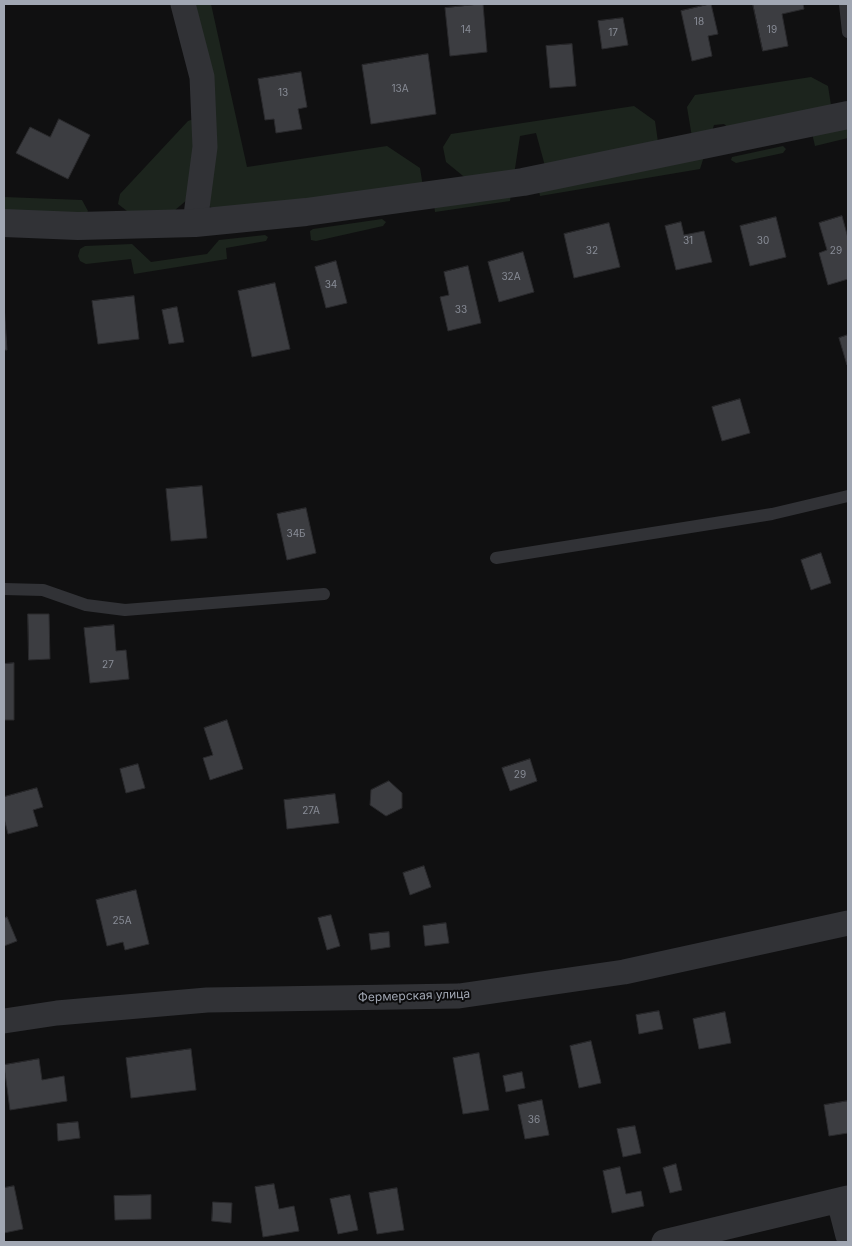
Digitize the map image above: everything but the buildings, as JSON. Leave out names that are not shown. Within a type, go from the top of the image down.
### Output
[{"type":"street","points":[[183,4],[202,78],[205,147],[195,223]]},
{"type":"street","points":[[4,223],[78,226],[195,223],[306,212],[523,182],[848,115]]},
{"type":"street","name":"Фермерская улица","points":[[4,1021],[57,1013],[207,1000],[459,996],[624,972],[848,923]]},
{"type":"street","points":[[664,1242],[844,1200],[848,1236]]},
{"type":"lane","points":[[845,4],[848,32]]},
{"type":"lane","points":[[496,558],[772,514],[848,496]]},
{"type":"lane","points":[[4,590],[43,590],[86,605],[125,610],[324,594]]},
{"type":"shaded area","points":[[191,4],[211,4],[247,167],[387,146],[420,168],[423,187],[215,211],[205,202]]},
{"type":"shaded area","points":[[811,77],[828,86],[833,118],[848,117],[848,138],[815,146],[808,116],[733,132],[724,124],[714,125],[700,169],[540,196],[537,182],[545,166],[536,133],[520,136],[510,201],[435,212],[434,204],[468,180],[446,162],[443,147],[451,134],[634,106],[655,121],[658,142],[692,137],[687,107],[695,95]]},
{"type":"shaded area","points":[[194,119],[197,124],[188,199],[174,211],[127,211],[118,204],[120,194],[188,121]]},
{"type":"shaded area","points":[[783,146],[786,149],[783,153],[736,163],[731,160],[732,157]]},
{"type":"shaded area","points":[[4,197],[82,200],[88,211],[85,216],[4,216]]},
{"type":"shaded area","points":[[382,219],[386,222],[383,226],[316,241],[311,240],[310,231],[313,229]]},
{"type":"shaded area","points":[[265,235],[268,237],[266,241],[226,248],[227,259],[134,274],[131,259],[86,264],[80,261],[78,256],[80,249],[85,246],[132,244],[151,262],[207,254],[219,240]]}]
